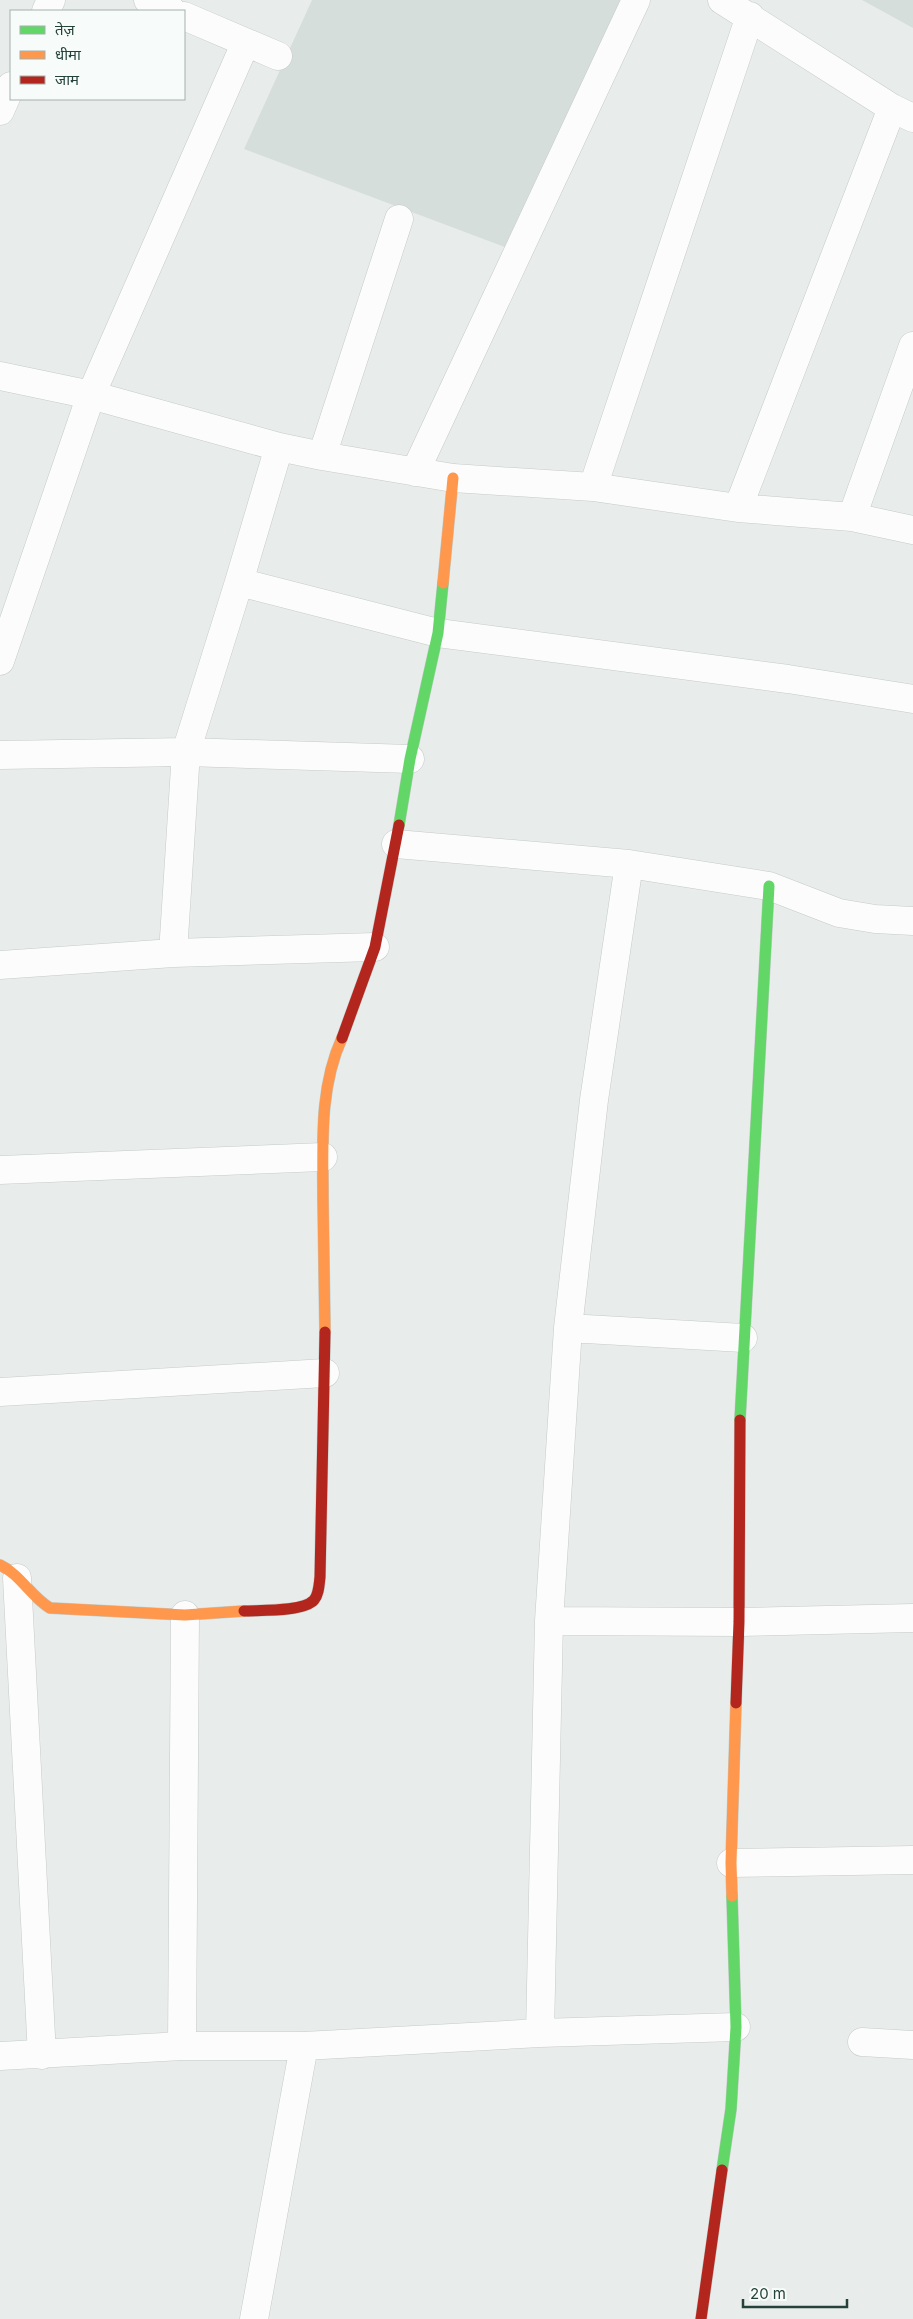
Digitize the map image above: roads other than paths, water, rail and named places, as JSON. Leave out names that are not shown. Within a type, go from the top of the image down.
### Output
[{"type":"street","points":[[148,0],[170,10]]},
{"type":"street","points":[[415,472],[636,0]]},
{"type":"street","points":[[722,0],[903,113],[738,508]]},
{"type":"street","points":[[185,16],[245,44],[278,56]]},
{"type":"street","points":[[593,487],[750,16]]},
{"type":"street","points":[[0,661],[91,395],[245,44]]},
{"type":"street","points":[[0,111],[10,88]]},
{"type":"street","points":[[322,456],[399,218]]},
{"type":"street","points":[[852,517],[913,346]]},
{"type":"street","points":[[0,376],[91,395],[279,447],[415,472],[453,478],[593,487],[738,508],[852,517],[913,530]]},
{"type":"street","points":[[173,953],[186,752],[240,582],[279,447]]},
{"type":"street","points":[[8,1572],[41,1604],[50,1608],[185,1615],[299,1607],[310,1605],[317,1598],[320,1577],[326,1373],[322,1157],[325,1094],[332,1060],[375,947],[396,844],[410,759],[438,633],[453,478]]},
{"type":"street","points":[[240,582],[438,633],[778,678],[913,699]]},
{"type":"street","points":[[0,755],[186,752],[410,759]]},
{"type":"street","points":[[396,844],[629,864],[769,886],[839,913],[875,919],[913,920]]},
{"type":"street","points":[[540,2033],[549,1621],[568,1328],[594,1100],[629,864]]},
{"type":"street","points":[[701,2319],[731,2109],[736,2027],[731,1863],[740,1622],[740,1416],[769,886]]},
{"type":"street","points":[[0,965],[173,953],[375,947]]},
{"type":"street","points":[[0,1170],[322,1157]]},
{"type":"street","points":[[568,1328],[743,1338]]},
{"type":"street","points":[[0,1392],[326,1373]]},
{"type":"street","points":[[8,1572],[42,2055]]},
{"type":"street","points":[[182,2046],[185,1615]]},
{"type":"street","points":[[549,1621],[740,1622],[913,1618]]},
{"type":"street","points":[[731,1863],[913,1860]]},
{"type":"street","points":[[0,2056],[182,2046],[304,2046],[540,2033],[736,2027]]},
{"type":"street","points":[[862,2042],[913,2045]]},
{"type":"street","points":[[254,2319],[304,2046]]}]
